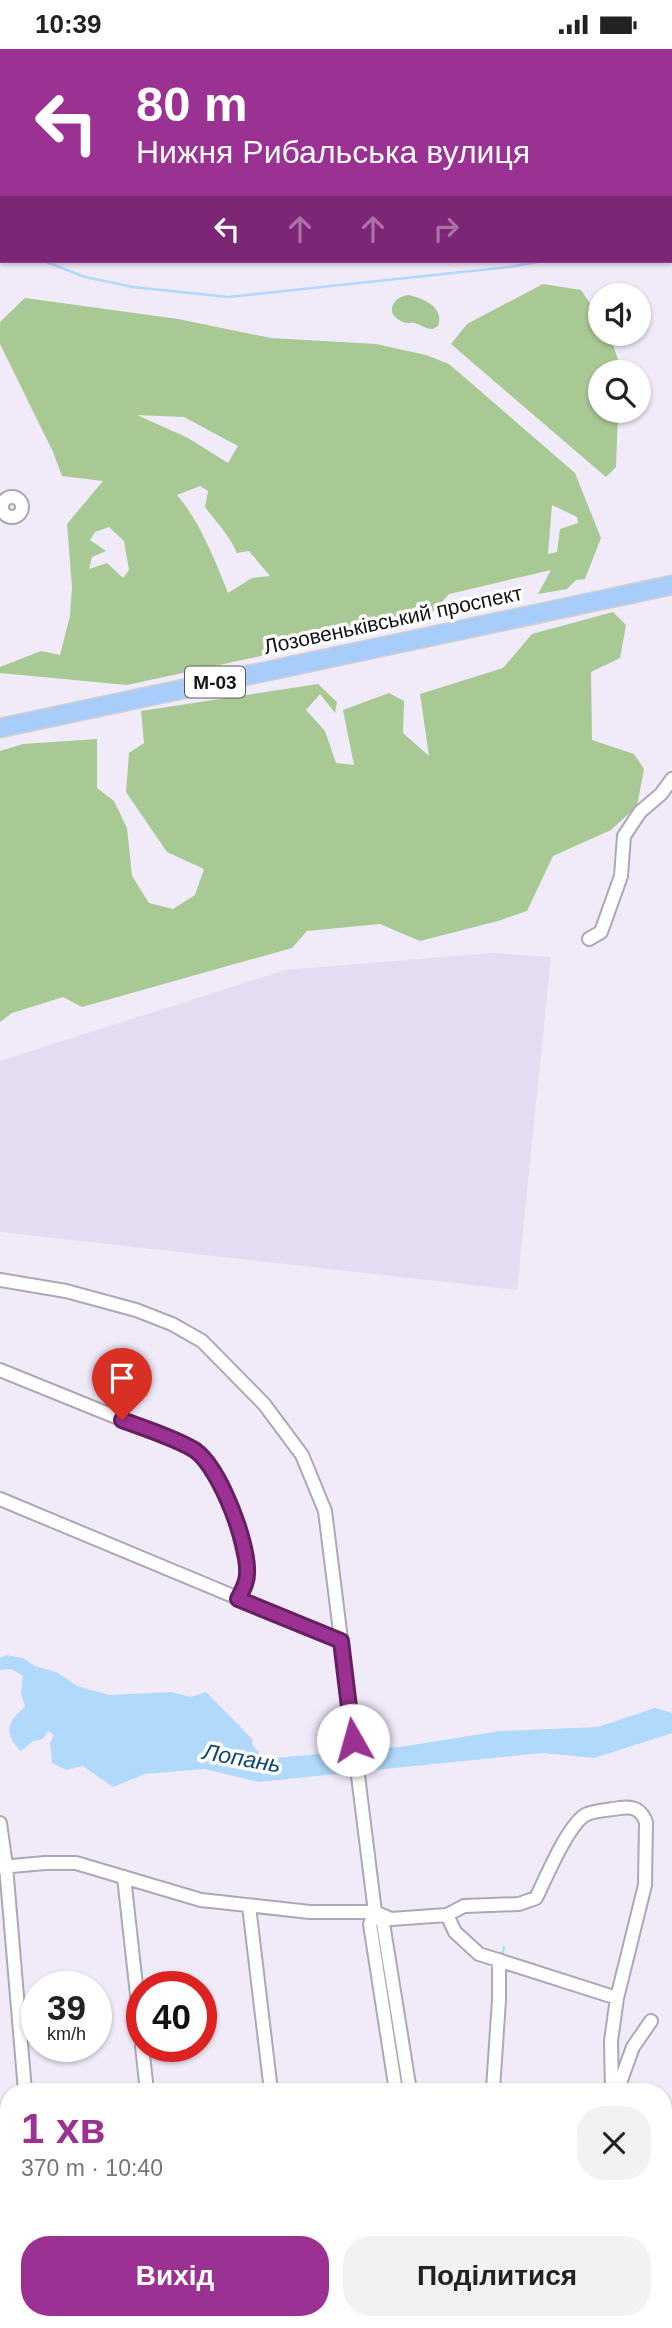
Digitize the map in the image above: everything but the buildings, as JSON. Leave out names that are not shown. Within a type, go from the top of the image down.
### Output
[{"type":"highway","name":"Лозовеньківський проспект","points":[[0,728],[672,585]]},
{"type":"street","points":[[589,939],[601,932],[621,876],[624,836],[640,813],[662,794],[672,779]]},
{"type":"street","points":[[0,1280],[66,1291],[136,1310],[172,1324],[202,1342],[231,1369],[264,1404],[302,1455],[325,1511],[375,1912],[383,1923],[409,2083]]},
{"type":"street","points":[[0,1370],[195,1449],[206,1459],[230,1501],[242,1546],[247,1572],[245,1585],[238,1599]]},
{"type":"street","points":[[0,1499],[341,1641]]},
{"type":"street","points":[[3,1867],[75,1863],[201,1900],[249,1906],[310,1912],[375,1912],[391,1919],[447,1915],[464,1906],[519,1904],[536,1898],[574,1825],[587,1814],[626,1807],[636,1808],[643,1814],[646,1822],[645,1885],[617,1998],[611,2041],[614,2083]]},
{"type":"street","points":[[0,1823],[24,2083]]},
{"type":"street","points":[[124,1877],[134,1971]]},
{"type":"street","points":[[249,1906],[270,2083]]},
{"type":"street","points":[[375,1912],[370,1924],[395,2083]]},
{"type":"street","points":[[447,1915],[455,1932],[479,1954],[617,1998]]},
{"type":"street","points":[[493,2083],[501,1961]]},
{"type":"street","points":[[618,2083],[634,2047],[651,2021]]},
{"type":"street","points":[[144,2062],[146,2083]]},
{"type":"shaded area","points":[[493,953],[551,957],[517,1290],[0,1232],[0,1061],[285,970]]},
{"type":"green space","points":[[543,284],[581,290],[588,300],[588,346],[613,346],[618,360],[588,360],[588,423],[618,423],[616,467],[606,477],[451,344],[467,324]]},
{"type":"green space","points":[[408,295],[426,301],[436,309],[438,326],[433,329],[396,318],[392,306],[398,299]]},
{"type":"green space","points":[[25,298],[178,319],[271,338],[376,344],[426,355],[449,364],[575,473],[601,538],[585,579],[576,580],[567,589],[538,594],[551,570],[449,594],[426,620],[127,685],[0,673],[0,667],[41,651],[60,655],[70,616],[72,587],[67,524],[103,481],[62,476],[0,344],[0,322]],"holes":[[[137,415],[184,417],[238,446],[228,463],[188,438]],[[200,486],[208,491],[205,507],[237,553],[249,551],[270,576],[252,578],[228,593],[200,529],[177,495]],[[552,505],[577,517],[578,523],[560,529],[557,552],[548,554]],[[109,527],[124,541],[129,570],[123,578],[107,563],[89,569],[92,557],[106,551],[90,540],[95,532]]]},
{"type":"green space","points":[[613,612],[626,625],[620,658],[591,672],[592,740],[634,754],[644,769],[637,806],[611,830],[553,856],[527,911],[420,941],[380,924],[307,931],[292,948],[82,1007],[63,997],[12,1013],[0,1022],[0,751],[23,744],[97,739],[97,788],[114,801],[127,828],[132,876],[149,903],[173,909],[195,895],[204,869],[167,852],[126,792],[129,753],[144,743],[141,711],[318,684],[337,702],[335,713],[320,694],[306,710],[325,731],[336,763],[354,765],[343,710],[389,693],[404,701],[403,733],[429,756],[420,694],[503,668],[532,634]]},
{"type":"water","name":"Лопань","points":[[6,1655],[23,1658],[35,1666],[58,1673],[77,1686],[109,1695],[171,1692],[191,1697],[206,1692],[253,1740],[252,1744],[259,1753],[274,1758],[400,1747],[500,1731],[598,1727],[655,1708],[672,1713],[672,1733],[594,1758],[542,1753],[258,1782],[205,1769],[145,1774],[113,1787],[83,1766],[66,1770],[52,1763],[50,1743],[54,1735],[48,1731],[43,1739],[33,1741],[21,1751],[15,1745],[10,1728],[14,1718],[25,1707],[21,1693],[23,1676],[11,1669],[0,1670],[0,1658]]},
{"type":"waterway","points":[[49,263],[85,277],[133,287],[229,297],[532,263]]},
{"type":"waterway","points":[[502,1957],[504,1947]]},
{"type":"route","points":[[122,1420],[195,1449],[206,1459],[230,1501],[242,1546],[247,1572],[245,1585],[238,1599],[341,1641],[353,1740]]}]
